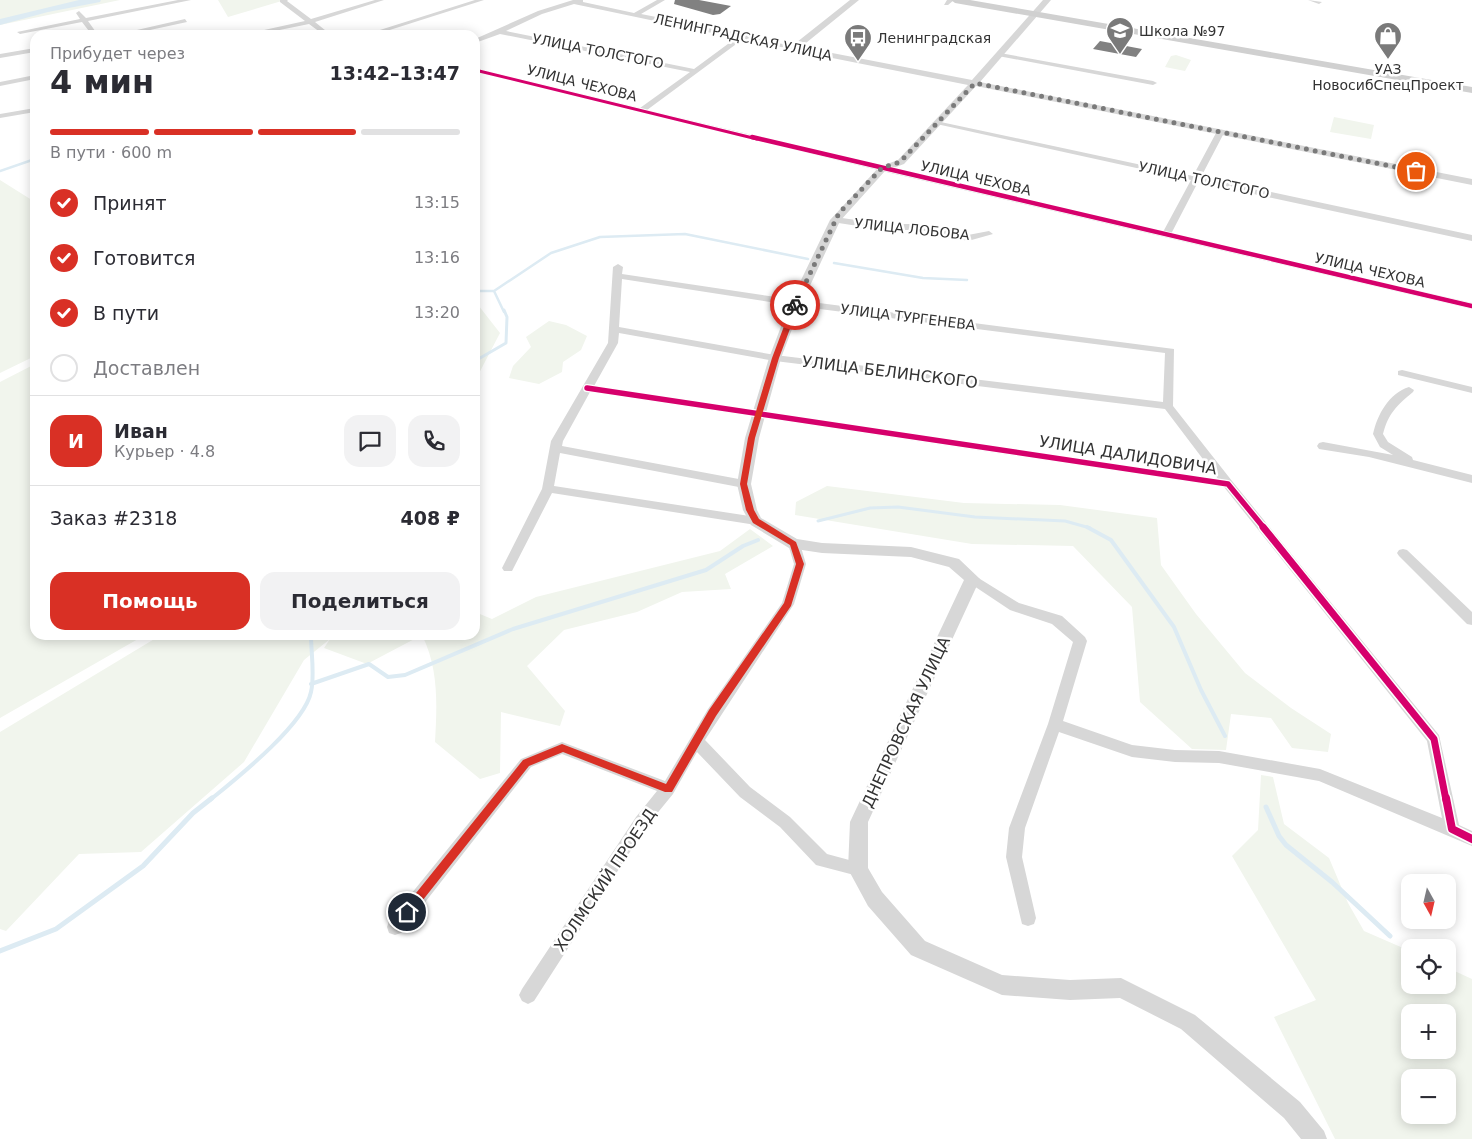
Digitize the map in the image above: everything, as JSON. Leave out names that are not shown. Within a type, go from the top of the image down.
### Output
[{"type":"main road","points":[[951,1],[1472,90]]},
{"type":"street","points":[[33,30],[85,22],[188,0]]},
{"type":"street","points":[[270,30],[309,22],[381,0]]},
{"type":"street","points":[[385,30],[481,0]]},
{"type":"street","points":[[480,39],[556,6],[586,0]]},
{"type":"street","points":[[635,15],[662,0]]},
{"type":"street","points":[[795,48],[855,0]]},
{"type":"street","name":"УЛИЦА ЛОБОВА","points":[[756,521],[750,510],[744,484],[752,438],[775,358],[796,303],[835,220],[882,168],[900,162],[975,83],[1047,0]]},
{"type":"street","points":[[1311,0],[1319,2]]},
{"type":"street","points":[[284,1],[321,30]]},
{"type":"street","name":"ЛЕНИНГРАДСКАЯ УЛИЦА","points":[[573,2],[795,48],[1472,182]]},
{"type":"street","points":[[79,12],[91,30]]},
{"type":"street","points":[[142,30],[186,21]]},
{"type":"street","points":[[20,32],[30,30]]},
{"type":"street","name":"УЛИЦА ТОЛСТОГО","points":[[500,32],[696,71]]},
{"type":"street","points":[[642,110],[744,36]]},
{"type":"street","points":[[0,56],[30,51]]},
{"type":"street","points":[[1000,55],[1154,83]]},
{"type":"street","name":"УЛИЦА ЧЕХОВА","points":[[480,71],[882,168],[1472,306]]},
{"type":"street","points":[[0,84],[30,78]]},
{"type":"street","points":[[0,116],[30,111]]},
{"type":"street","name":"УЛИЦА ТОЛСТОГО","points":[[936,123],[1472,238]]},
{"type":"street","points":[[1166,235],[1220,133]]},
{"type":"street","name":"УЛИЦА ЛОБОВА","points":[[835,220],[884,227],[921,227],[968,238],[989,234]]},
{"type":"street","name":"УЛИЦА ТУРГЕНЕВА","points":[[614,329],[618,271],[796,303],[1170,351],[1168,406]]},
{"type":"street","points":[[508,568],[548,489],[557,441],[613,343],[614,329]]},
{"type":"street","name":"УЛИЦА БЕЛИНСКОГО","points":[[614,329],[775,358],[1168,406]]},
{"type":"street","points":[[1402,373],[1472,390]]},
{"type":"street","name":"УЛИЦА ДАЛИДОВИЧА","points":[[587,388],[759,412],[1228,484],[1434,739],[1452,829]]},
{"type":"street","points":[[1409,390],[1387,407],[1380,420],[1378,434],[1384,444],[1404,455],[1412,463]]},
{"type":"street","points":[[1168,406],[1228,484]]},
{"type":"street","points":[[1322,446],[1412,463],[1472,479]]},
{"type":"street","points":[[556,449],[744,484]]},
{"type":"street","points":[[548,489],[756,521],[794,544],[822,548],[859,548],[912,552],[954,563],[972,579],[1015,607],[1057,620],[1080,642],[1055,724],[1017,828],[1014,857],[1028,918]]},
{"type":"street","name":"ХОЛМСКИЙ ПРОЕЗД","points":[[528,995],[641,822],[668,789],[697,742],[712,713],[788,604],[800,564],[794,544]]},
{"type":"street","points":[[1403,553],[1472,620]]},
{"type":"street","name":"ДНЕПРОВСКАЯ УЛИЦА","points":[[858,869],[859,822],[972,579]]},
{"type":"street","points":[[1055,724],[1132,751],[1219,758],[1320,775],[1472,839]]},
{"type":"street","points":[[697,742],[745,792],[784,822],[822,860],[858,869],[875,898],[918,948],[1002,985],[1070,990],[1121,988],[1188,1022],[1292,1110],[1316,1139]]},
{"type":"street","points":[[396,927],[526,763],[562,748],[668,789]]},
{"type":"shaded area","points":[[0,0],[120,0],[0,25]]},
{"type":"shaded area","points":[[218,0],[285,0],[228,17]]},
{"type":"shaded area","points":[[1176,55],[1191,60],[1185,71],[1165,67],[1171,56]]},
{"type":"shaded area","points":[[1334,117],[1374,125],[1371,139],[1330,132]]},
{"type":"shaded area","points":[[0,180],[30,199],[30,358],[0,373]]},
{"type":"shaded area","points":[[480,307],[500,333],[480,371]]},
{"type":"shaded area","points":[[549,321],[566,325],[587,336],[581,350],[563,362],[562,372],[539,384],[509,378],[513,366],[531,347],[526,337]]},
{"type":"shaded area","points":[[30,367],[30,640],[136,640],[0,718],[0,382]]},
{"type":"shaded area","points":[[827,486],[964,503],[1060,505],[1157,518],[1161,565],[1196,614],[1245,673],[1291,708],[1331,734],[1328,752],[1292,748],[1271,718],[1231,714],[1226,750],[1192,749],[1140,702],[1132,607],[1073,546],[972,544],[795,515],[796,502]]},
{"type":"shaded area","points":[[750,529],[773,546],[725,574],[731,589],[682,592],[637,612],[564,630],[527,666],[565,711],[560,726],[501,712],[500,773],[480,779],[435,742],[436,688],[428,648],[424,640],[480,640],[480,614],[492,619],[536,597],[720,551]]},
{"type":"shaded area","points":[[153,640],[329,640],[304,660],[244,762],[141,852],[79,854],[6,931],[0,929],[0,732]]},
{"type":"shaded area","points":[[329,640],[413,640],[367,664],[324,648]]},
{"type":"shaded area","points":[[1261,775],[1273,777],[1284,824],[1329,858],[1348,903],[1364,931],[1401,947],[1401,994],[1456,994],[1456,972],[1472,979],[1472,1139],[1335,1139],[1274,1017],[1316,1000],[1232,856],[1258,830]]},
{"type":"building","points":[[675,0],[699,0],[731,6],[720,14],[713,15],[674,4]]},
{"type":"building","points":[[1100,41],[1142,49],[1136,57],[1093,49]]},
{"type":"waterway","points":[[0,22],[47,9],[96,0]]},
{"type":"waterway","points":[[0,171],[30,161]]},
{"type":"waterway","points":[[494,291],[551,253],[600,237],[685,234],[808,259]]},
{"type":"waterway","points":[[834,263],[923,278],[967,280]]},
{"type":"waterway","points":[[480,291],[494,291]]},
{"type":"waterway","points":[[494,291],[504,312]]},
{"type":"waterway","points":[[480,358],[506,343],[507,317],[504,310]]},
{"type":"waterway","points":[[818,521],[870,508],[898,507],[975,517],[1065,521],[1088,527]]},
{"type":"waterway","points":[[1088,527],[1111,540],[1174,627],[1201,690],[1225,736]]},
{"type":"waterway","points":[[312,684],[369,664],[388,677],[405,675],[513,629],[706,570],[743,546],[758,540]]},
{"type":"waterway","points":[[311,640],[312,684]]},
{"type":"waterway","points":[[210,800],[283,735],[306,705],[312,684]]},
{"type":"waterway","points":[[0,951],[56,929],[143,866],[193,813],[212,798]]},
{"type":"waterway","points":[[1266,807],[1279,836],[1286,845],[1332,882],[1390,936]]},
{"type":"cycle path","points":[[480,71],[882,169],[1472,306]]},
{"type":"cycle path","points":[[587,388],[1228,484],[1434,739],[1452,829],[1472,839]]},
{"type":"way so far","points":[[795,305],[839,213],[882,168],[900,162],[975,83],[1416,171]]},
{"type":"place","name":"Школа №97","points":[[1120,55]]},
{"type":"place","name":"УАЗ НовосибСпецПроект","points":[[1388,60]]},
{"type":"place","name":"Ленинградская","points":[[858,62]]},
{"type":"route","points":[[407,912],[526,763],[562,748],[668,789],[697,742],[712,713],[788,604],[800,564],[794,544],[756,521],[750,510],[744,484],[752,438],[775,358],[795,305]]}]
